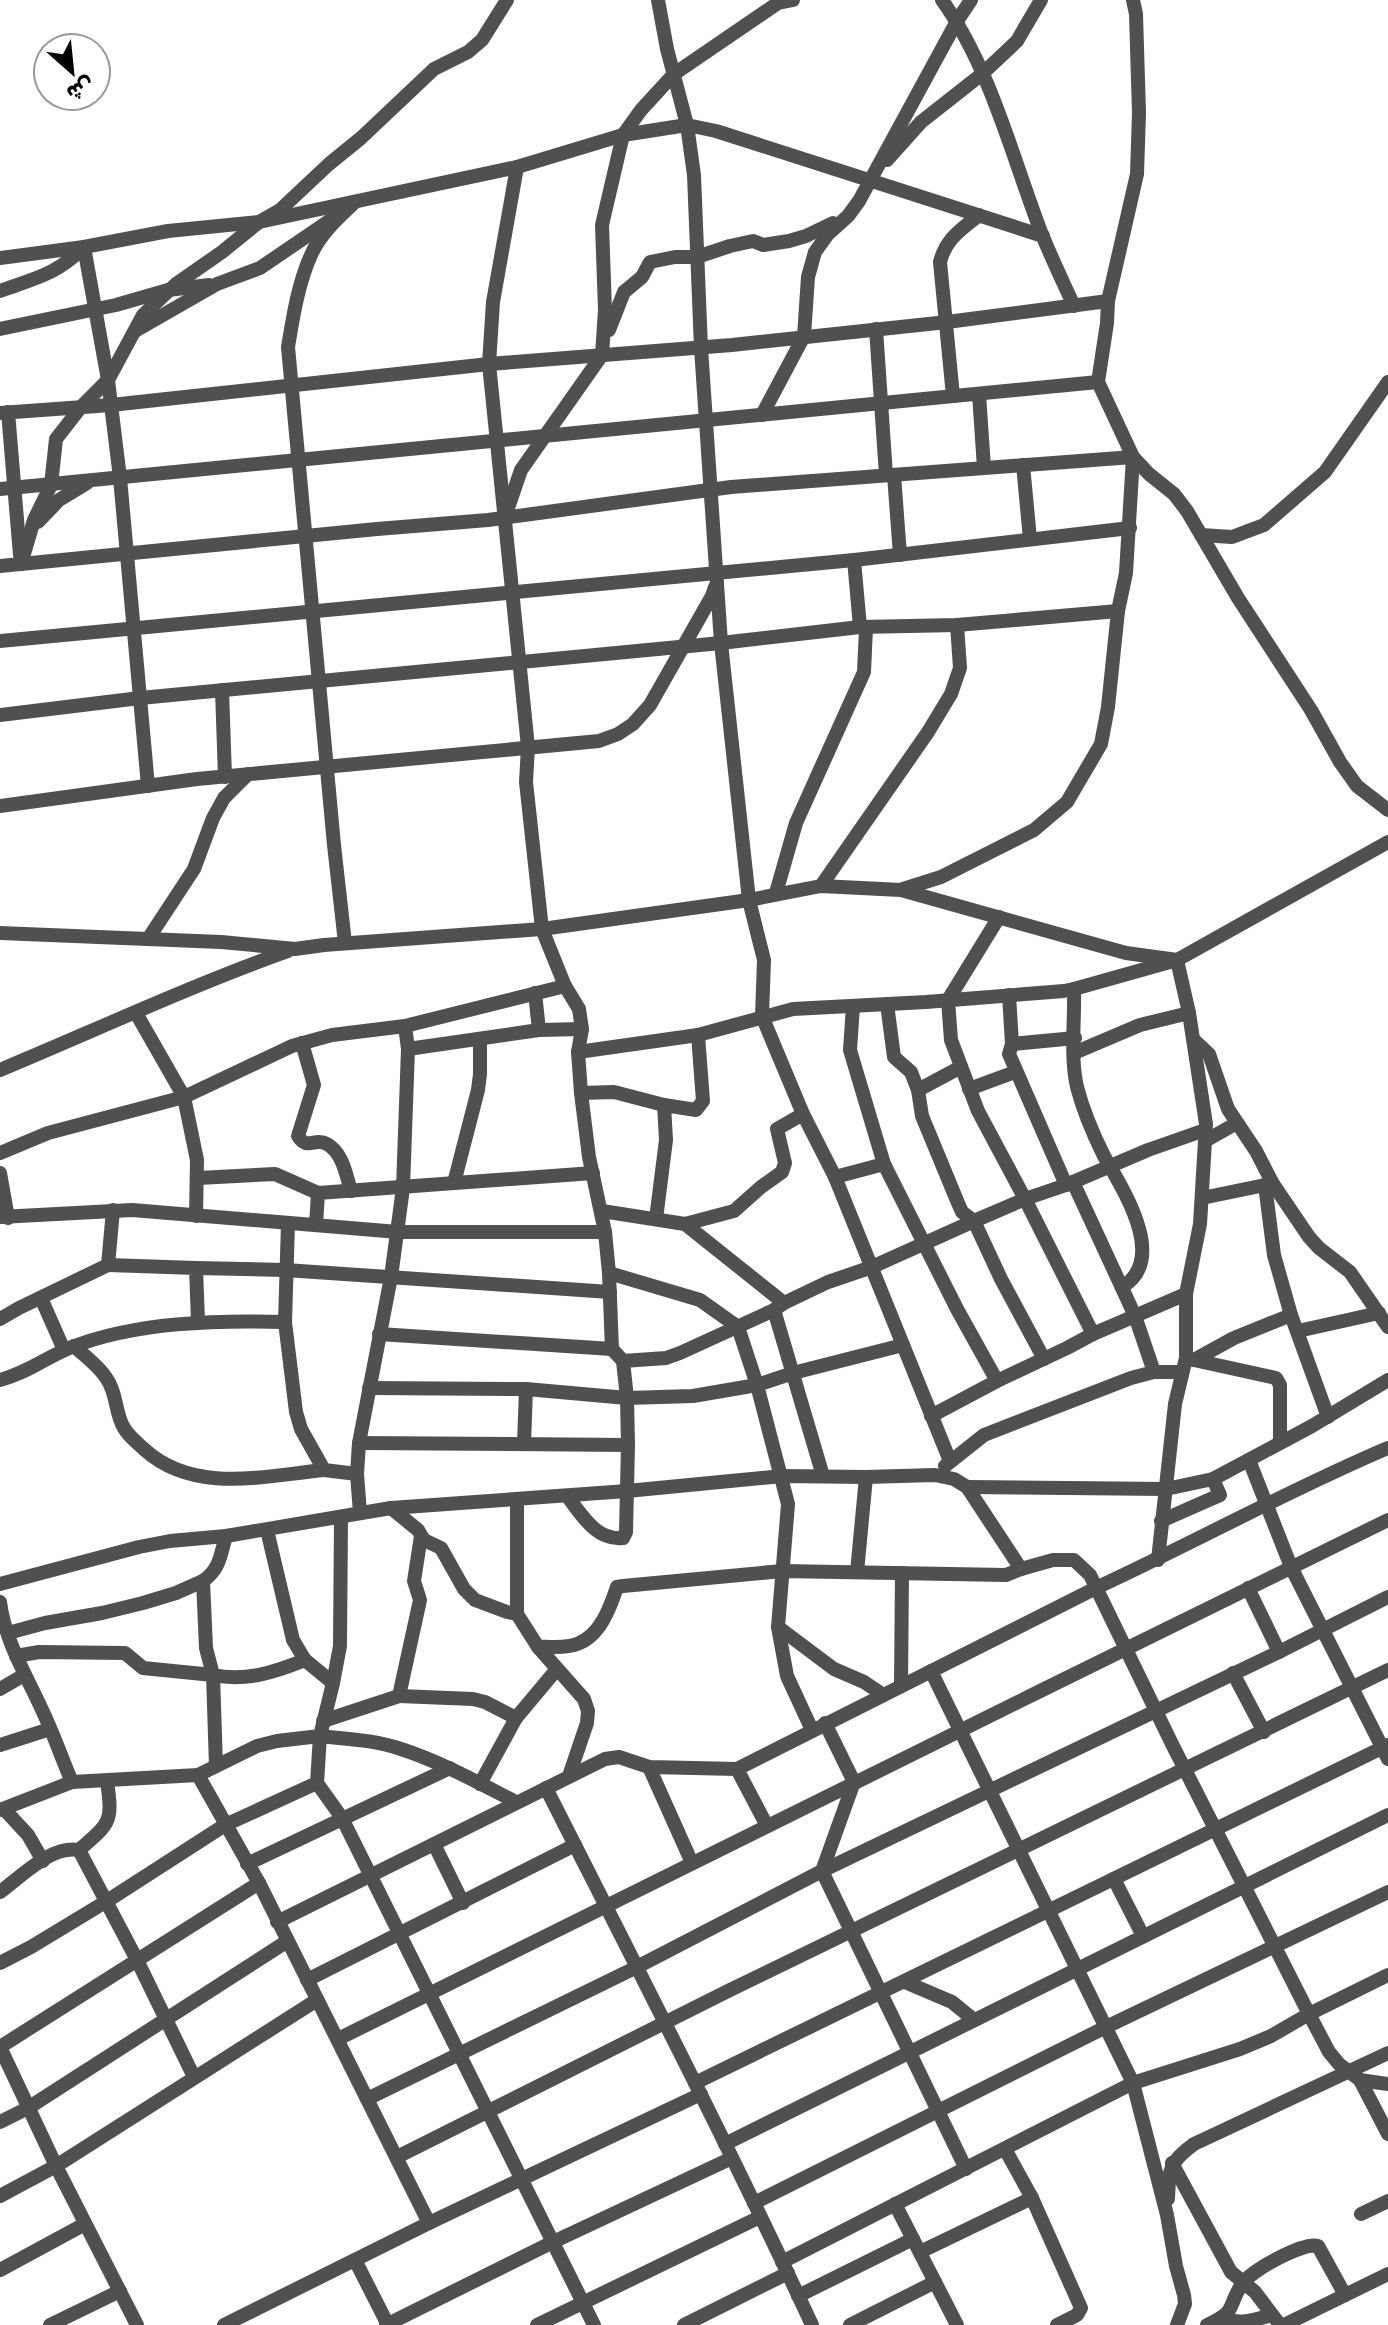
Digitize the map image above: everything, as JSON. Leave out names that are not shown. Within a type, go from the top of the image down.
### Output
[{"type":"street","points":[[21,564],[32,528],[51,485],[56,439],[81,407],[108,380],[143,315],[168,290],[259,222],[280,210],[434,69],[468,52],[482,40],[507,0]]},
{"type":"street","points":[[658,0],[687,125],[694,175],[701,348],[721,643],[749,900],[764,960],[762,1016],[803,1114],[835,1177],[950,1461]]},
{"type":"street","points":[[602,355],[605,310],[602,225],[623,135],[674,74],[778,3],[793,0]]},
{"type":"street","points":[[942,0],[957,21],[982,74],[1043,236],[1074,306]]},
{"type":"street","points":[[762,415],[804,336],[808,277],[815,252],[859,201],[971,0]]},
{"type":"street","points":[[868,181],[921,122],[982,74],[1017,41],[1041,0]]},
{"type":"street","points":[[1133,0],[1137,51],[1137,174],[1108,301],[1098,382],[1133,457],[1174,494],[1187,511],[1340,762],[1357,786],[1388,810]]},
{"type":"street","points":[[0,258],[84,247],[168,231],[259,222],[517,167],[623,135],[687,125],[716,131],[1043,236]]},
{"type":"street","points":[[517,167],[493,302],[489,364],[528,747],[526,782],[542,929],[565,986],[579,1009],[582,1029],[578,1052],[581,1093],[605,1232],[612,1349],[623,1361],[628,1445],[626,1532],[623,1538],[606,1537],[595,1531],[567,1496]]},
{"type":"street","points":[[134,331],[217,284],[260,268],[355,202]]},
{"type":"street","points":[[345,943],[288,347],[294,309],[311,254],[331,224],[355,202]]},
{"type":"street","points":[[953,396],[940,262],[943,248],[952,237],[979,215]]},
{"type":"street","points":[[505,517],[521,470],[602,355],[613,316],[624,292],[642,277],[650,262],[697,257],[753,241],[763,245],[806,236],[848,216]]},
{"type":"street","points":[[0,291],[44,276],[67,264],[84,247]]},
{"type":"street","points":[[84,247],[108,380],[120,478],[148,786]]},
{"type":"street","points":[[0,329],[95,310],[168,290],[217,284]]},
{"type":"street","points":[[21,564],[7,488],[4,413],[111,405],[489,364],[701,348],[1108,301]]},
{"type":"street","points":[[876,329],[900,555]]},
{"type":"street","points":[[7,488],[1098,382]]},
{"type":"street","points":[[1201,535],[1232,537],[1264,525],[1325,472],[1388,382]]},
{"type":"street","points":[[979,394],[984,468]]},
{"type":"street","points":[[0,566],[505,517],[711,490],[1133,457]]},
{"type":"street","points":[[901,890],[941,877],[1034,830],[1067,802],[1101,744],[1118,611],[1126,573],[1133,457]]},
{"type":"street","points":[[1023,465],[1030,539]]},
{"type":"street","points":[[32,528],[59,500],[90,481]]},
{"type":"street","points":[[0,641],[513,592],[717,576],[1130,528]]},
{"type":"street","points":[[776,893],[800,813],[864,672],[863,628],[854,560]]},
{"type":"street","points":[[0,806],[248,774],[599,741],[633,724],[650,705],[712,596],[717,576]]},
{"type":"street","points":[[0,715],[140,698],[863,628],[957,625],[1118,611]]},
{"type":"street","points":[[821,886],[951,694],[960,668],[957,625]]},
{"type":"street","points":[[222,690],[225,777]]},
{"type":"street","points":[[148,939],[194,869],[224,798],[248,774]]},
{"type":"street","points":[[578,1052],[698,1035],[793,1009],[1074,989],[1177,960],[1388,842]]},
{"type":"street","points":[[0,933],[221,942],[295,949],[542,929],[749,900],[821,886],[901,890],[1126,953],[1177,960]]},
{"type":"street","points":[[999,917],[948,1000],[951,1040],[978,1111],[1093,1334]]},
{"type":"street","points":[[0,1070],[198,984],[295,949]]},
{"type":"street","points":[[1158,1560],[1175,1404],[1187,1363],[1186,1294],[1200,1224],[1205,1135],[1194,1040],[1177,960]]},
{"type":"street","points":[[0,1153],[48,1133],[184,1097],[302,1043],[332,1035],[405,1026],[565,986]]},
{"type":"street","points":[[1074,989],[1077,1085],[1088,1120],[1134,1211],[1139,1228],[1139,1270],[1133,1281],[1122,1287]]},
{"type":"street","points":[[535,993],[539,1030]]},
{"type":"street","points":[[1009,995],[1012,1044],[1009,1054],[1015,1072],[1122,1287],[1154,1372]]},
{"type":"street","points":[[887,1004],[894,1057],[911,1072],[918,1090],[922,1116],[958,1203],[967,1217],[974,1221],[1044,1359]]},
{"type":"street","points":[[853,1006],[850,1050],[884,1164],[997,1381]]},
{"type":"street","points":[[136,1013],[184,1097],[197,1160],[196,1216]]},
{"type":"street","points":[[1074,1053],[1140,1025],[1189,1013]]},
{"type":"street","points":[[360,1513],[357,1474],[359,1443],[391,1277],[403,1188],[408,1049],[405,1026]]},
{"type":"street","points":[[408,1049],[539,1030],[582,1029]]},
{"type":"street","points":[[581,1093],[614,1092],[696,1110],[703,1101],[698,1035]]},
{"type":"street","points":[[1012,1044],[1075,1038]]},
{"type":"street","points":[[454,1183],[478,1090],[480,1039]]},
{"type":"street","points":[[1194,1040],[1209,1054],[1228,1109],[1256,1151],[1269,1185],[1319,1248],[1350,1272],[1388,1327]]},
{"type":"street","points":[[302,1043],[314,1085],[298,1136],[305,1144],[324,1142],[328,1145],[342,1162],[351,1191]]},
{"type":"street","points":[[918,1090],[961,1067]]},
{"type":"street","points":[[969,1089],[1015,1072]]},
{"type":"street","points":[[656,1219],[666,1140],[664,1105]]},
{"type":"street","points":[[602,1211],[685,1224],[734,1211],[782,1172],[785,1163],[777,1129],[803,1114]]},
{"type":"street","points":[[623,1361],[666,1358],[680,1353],[828,1282],[872,1267],[1025,1199],[1070,1184],[1148,1150],[1237,1123]]},
{"type":"street","points":[[835,1177],[884,1164]]},
{"type":"street","points":[[0,1173],[4,1217],[113,1210],[398,1232],[605,1232]]},
{"type":"street","points":[[198,1178],[275,1174],[318,1193],[593,1173]]},
{"type":"street","points":[[1202,1198],[1269,1185]]},
{"type":"street","points":[[1269,1185],[1274,1255],[1291,1315],[1328,1417]]},
{"type":"street","points":[[316,1225],[318,1193]]},
{"type":"street","points":[[108,1265],[113,1210]]},
{"type":"street","points":[[288,1224],[285,1322],[296,1412],[301,1429],[324,1470]]},
{"type":"street","points":[[685,1224],[779,1307],[793,1373],[823,1476]]},
{"type":"street","points":[[0,1319],[108,1265],[285,1270],[610,1292]]},
{"type":"street","points":[[196,1268],[198,1321]]},
{"type":"street","points":[[609,1273],[700,1300],[738,1327],[757,1385],[788,1504],[778,1627],[787,1676],[854,1782]]},
{"type":"street","points":[[931,1416],[1093,1334],[1186,1294]]},
{"type":"street","points":[[41,1298],[69,1348],[110,1383],[122,1426],[162,1463],[204,1479],[324,1470],[357,1474]]},
{"type":"street","points":[[1298,1331],[1379,1313]]},
{"type":"street","points":[[935,1475],[984,1435],[1109,1385],[1187,1363],[1234,1338],[1291,1315]]},
{"type":"street","points":[[0,1380],[28,1371],[69,1348],[138,1331],[198,1321],[285,1322]]},
{"type":"street","points":[[379,1334],[612,1349]]},
{"type":"street","points":[[369,1388],[526,1389],[627,1398],[693,1396],[757,1385],[903,1345]]},
{"type":"street","points":[[1187,1363],[1276,1378],[1280,1385],[1280,1442]]},
{"type":"street","points":[[967,1487],[1166,1489],[1213,1479],[1328,1417],[1388,1380]]},
{"type":"street","points":[[524,1444],[526,1389]]},
{"type":"street","points":[[359,1443],[628,1445]]},
{"type":"street","points":[[277,1922],[605,1759],[619,1757],[649,1767],[737,1769],[1266,1504],[1388,1448]]},
{"type":"street","points":[[224,2325],[522,2178],[882,1992],[1386,1750],[1291,1567],[1249,1460]]},
{"type":"street","points":[[0,1584],[139,1547],[267,1530],[391,1508],[782,1476],[935,1475],[954,1479],[967,1487],[1021,1569]]},
{"type":"street","points":[[857,1572],[866,1477]]},
{"type":"street","points":[[1161,1521],[1220,1495],[1213,1479]]},
{"type":"street","points":[[517,1499],[517,1614],[538,1647],[584,1699],[588,1711],[587,1723],[569,1776]]},
{"type":"street","points":[[391,1508],[418,1530],[424,1540],[441,1548],[464,1589],[475,1600],[517,1614]]},
{"type":"street","points":[[341,1518],[340,1646],[320,1736],[317,1783],[342,1818],[594,2325]]},
{"type":"street","points":[[338,2039],[1388,1520]]},
{"type":"street","points":[[267,1530],[293,1640],[305,1660],[333,1683]]},
{"type":"street","points":[[3,1625],[115,1611],[170,1595],[214,1574],[226,1536]]},
{"type":"street","points":[[399,1696],[420,1600],[414,1581],[421,1536]]},
{"type":"street","points":[[538,1647],[579,1644],[608,1614],[617,1587],[782,1571],[1006,1575],[1053,1560],[1074,1560],[1098,1587],[1274,1948],[1329,2052],[1355,2077],[1388,2132]]},
{"type":"street","points":[[901,1685],[902,1573]]},
{"type":"street","points":[[203,1581],[206,1648],[213,1675],[216,1766]]},
{"type":"street","points":[[1248,1588],[1279,1652]]},
{"type":"street","points":[[367,2099],[635,1968],[822,1871],[1388,1597]]},
{"type":"street","points":[[0,1602],[3,1625],[72,1782]]},
{"type":"street","points":[[778,1627],[834,1669],[882,1694]]},
{"type":"street","points":[[16,1656],[39,1652],[125,1653],[143,1668],[227,1678],[261,1676],[305,1660]]},
{"type":"street","points":[[480,1784],[516,1718],[557,1669]]},
{"type":"street","points":[[397,2157],[851,1931],[1388,1670]]},
{"type":"street","points":[[931,1671],[1133,2083],[1184,2295],[1185,2304],[1177,2325]]},
{"type":"street","points":[[1233,1673],[1264,1732]]},
{"type":"street","points":[[0,1689],[24,1675]]},
{"type":"street","points":[[323,1721],[399,1696],[473,1699],[516,1718]]},
{"type":"street","points":[[0,1745],[50,1729]]},
{"type":"street","points":[[43,1861],[28,1835],[2,1809],[72,1782],[198,1775],[267,1743],[320,1736],[389,1746],[450,1768],[516,1802]]},
{"type":"street","points":[[649,1767],[692,1863]]},
{"type":"street","points":[[247,1864],[450,1768]]},
{"type":"street","points":[[737,1769],[767,1826]]},
{"type":"street","points":[[198,1775],[259,1883],[429,2223]]},
{"type":"street","points":[[79,1850],[110,1818],[107,1781]]},
{"type":"street","points":[[854,1782],[822,1871],[966,2169]]},
{"type":"street","points":[[0,1963],[107,1901],[225,1825],[317,1783]]},
{"type":"street","points":[[546,1788],[698,2088],[812,2325]]},
{"type":"street","points":[[355,2260],[387,2325],[728,2151],[909,2053],[1388,1815]]},
{"type":"street","points":[[434,1844],[463,1903]]},
{"type":"street","points":[[307,1980],[575,1845]]},
{"type":"street","points":[[0,1892],[60,1851],[69,1848],[79,1850],[194,2077]]},
{"type":"street","points":[[1114,1879],[1143,1936]]},
{"type":"street","points":[[137,2325],[0,2047],[259,1883]]},
{"type":"street","points":[[754,2203],[1106,2027],[1388,1892]]},
{"type":"street","points":[[0,2122],[28,2108],[286,1942]]},
{"type":"street","points":[[684,2325],[895,2204],[1133,2083],[1271,2036],[1388,1975]]},
{"type":"street","points":[[905,1982],[952,2002],[974,2020]]},
{"type":"street","points":[[0,2196],[56,2166],[317,2000]]},
{"type":"street","points":[[1167,2215],[1172,2163],[1194,2144],[1355,2077],[1388,2053]]},
{"type":"street","points":[[1355,2077],[1388,2084]]},
{"type":"street","points":[[1005,2149],[1032,2198],[1081,2308],[1077,2315],[1057,2325]]},
{"type":"street","points":[[1172,2163],[1231,2272],[1255,2292],[1278,2322]]},
{"type":"street","points":[[798,2296],[1032,2198]]},
{"type":"street","points":[[1361,2214],[1388,2201]]},
{"type":"street","points":[[895,2204],[957,2325]]},
{"type":"street","points":[[537,2325],[760,2217]]},
{"type":"street","points":[[0,2270],[85,2224]]},
{"type":"street","points":[[1213,2323],[1230,2311],[1243,2282],[1267,2264],[1310,2244],[1318,2246],[1345,2295]]},
{"type":"street","points":[[1213,2323],[1278,2322],[1388,2274]]},
{"type":"street","points":[[850,2325],[935,2282]]},
{"type":"street","points":[[50,2325],[120,2291]]}]
